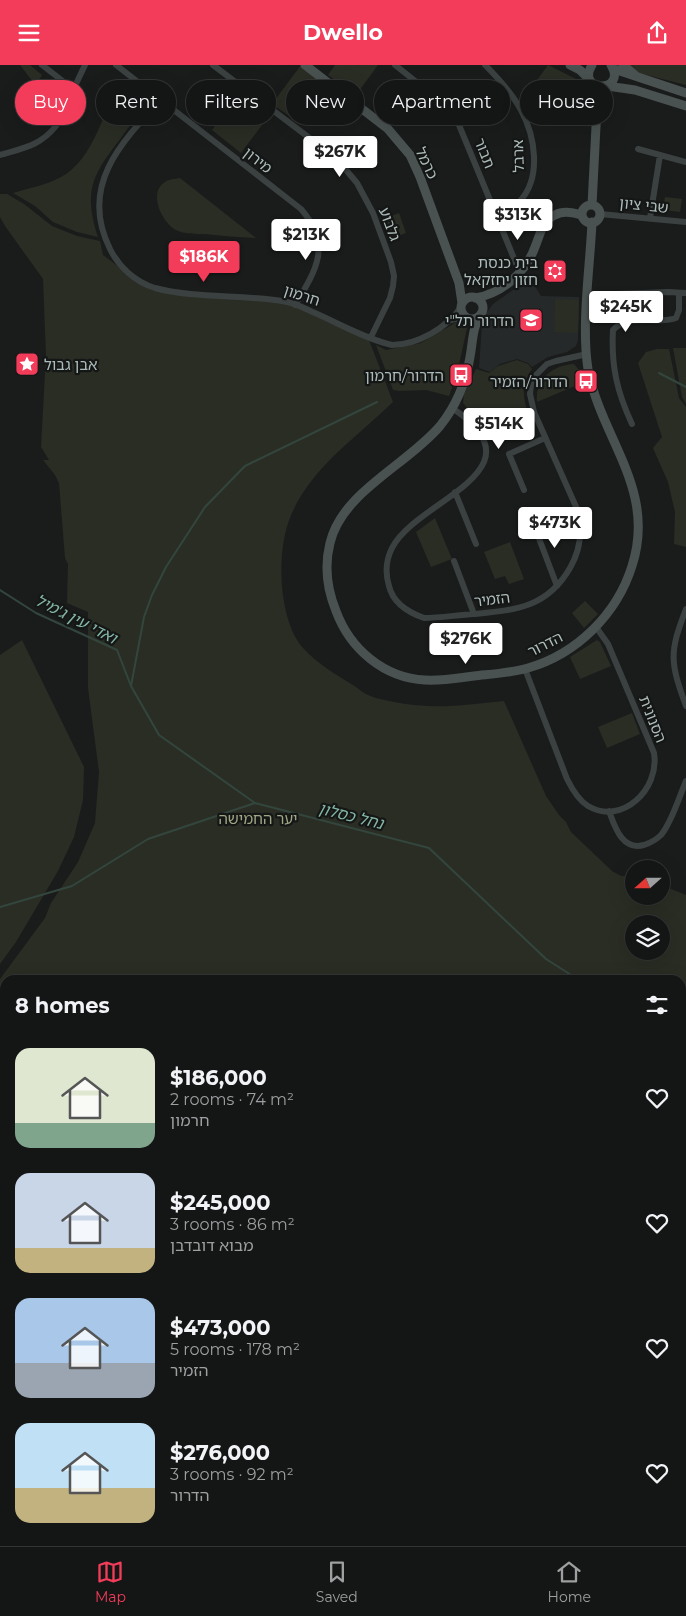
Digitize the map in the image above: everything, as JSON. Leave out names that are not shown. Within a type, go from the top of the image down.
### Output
[{"type":"street","points":[[42,65],[61,80]]},
{"type":"street","points":[[78,80],[85,65]]},
{"type":"street","name":"מירון","points":[[116,65],[135,80]]},
{"type":"street","name":"גלבוע","points":[[213,65],[336,158],[357,183],[373,213],[391,262],[394,276],[390,298],[371,337]]},
{"type":"street","name":"כרמל","points":[[305,65],[388,129],[404,145],[420,177],[459,283],[462,305]]},
{"type":"street","name":"תבור","points":[[395,65],[439,100],[456,121],[465,137],[520,273]]},
{"type":"street","name":"ארבל","points":[[485,65],[503,84],[521,109],[534,148],[530,185],[520,201],[497,216]]},
{"type":"street","points":[[570,65],[580,70],[590,80]]},
{"type":"street","points":[[592,65],[589,73],[592,80]]},
{"type":"street","points":[[623,65],[642,80]]},
{"type":"street","points":[[612,67],[642,80],[686,93]]},
{"type":"street","points":[[611,80],[614,77],[612,67]]},
{"type":"street","points":[[613,87],[635,90],[686,106]]},
{"type":"street","name":"מירון","points":[[176,112],[305,213],[315,228],[319,249],[312,277],[295,305]]},
{"type":"street","points":[[0,155],[41,141],[49,135],[56,125]]},
{"type":"street","name":"חרמון","points":[[138,125],[107,167],[100,187],[99,211],[107,242],[117,260],[132,275],[156,288],[287,302],[392,345],[404,345],[420,340],[450,320],[462,305]]},
{"type":"street","points":[[592,205],[596,125]]},
{"type":"street","points":[[638,149],[686,162]]},
{"type":"street","points":[[650,218],[660,155]]},
{"type":"street","points":[[592,205],[597,208],[600,214],[598,219],[592,223],[585,221],[582,215],[584,207],[592,205]]},
{"type":"street","points":[[467,317],[474,318],[481,312],[493,293],[520,273],[530,259],[544,225],[551,217],[564,212],[582,215]]},
{"type":"street","name":"שבי ציון","points":[[600,214],[686,222]]},
{"type":"street","name":"הדרור","points":[[481,312],[473,329],[467,371],[452,409],[418,448],[357,498],[342,515],[335,528],[328,555],[327,582],[330,598],[345,631],[355,644],[366,657],[381,667],[395,673],[425,680],[525,669],[555,657],[596,627],[611,609],[627,580],[636,550],[638,519],[633,487],[597,401],[588,369],[588,295],[592,223]]},
{"type":"street","name":"כרמל","points":[[459,283],[465,292],[474,297]]},
{"type":"street","points":[[473,329],[462,305],[466,299],[493,293]]},
{"type":"street","points":[[588,295],[683,293],[676,318],[624,323],[613,330],[612,349],[615,377],[632,425]]},
{"type":"street","points":[[474,297],[482,303],[481,312]]},
{"type":"street","name":"חרמון","points":[[450,320],[467,317]]},
{"type":"street","name":"הזמיר","points":[[452,409],[474,424],[479,431],[486,448],[486,458],[483,466],[478,473],[399,538],[388,556],[386,568],[387,580],[395,600],[414,615],[424,618],[508,611],[525,606],[537,601],[557,586],[566,574],[578,553],[581,521],[531,403],[530,394],[534,377],[547,364],[587,355]]},
{"type":"street","points":[[524,490],[509,454],[546,438]]},
{"type":"street","points":[[455,492],[476,544]]},
{"type":"street","points":[[532,520],[557,586]]},
{"type":"street","points":[[454,561],[474,614]]},
{"type":"street","points":[[686,609],[676,637],[672,660],[686,706]]},
{"type":"street","name":"הסנונית","points":[[596,627],[608,644],[654,753],[655,761],[652,780],[641,796],[627,806],[609,811]]},
{"type":"street","points":[[525,669],[574,793],[589,807],[599,811],[609,811],[619,835],[625,842],[633,845],[647,844],[660,835],[666,826],[686,781]]},
{"type":"shaded area","name":"הדרור תל\"י","points":[[528,275],[541,296],[579,297],[578,340],[576,346],[567,352],[548,357],[532,367],[528,363],[517,359],[500,364],[490,372],[479,368],[482,324],[485,315],[493,304],[517,287]]},
{"type":"green space","points":[[20,65],[30,65],[42,75],[39,80],[31,80]]},
{"type":"green space","points":[[301,65],[322,80],[290,80]]},
{"type":"green space","points":[[335,65],[378,65],[364,84],[364,80],[335,80],[328,75]]},
{"type":"green space","points":[[548,65],[577,80],[537,80]]},
{"type":"green space","points":[[627,65],[686,65],[686,85],[639,73]]},
{"type":"green space","points":[[286,85],[286,114],[276,107],[276,99]]},
{"type":"green space","points":[[100,125],[130,125],[102,164],[92,188],[91,202],[98,237],[77,232],[53,222],[35,206],[13,193],[56,180],[72,170],[81,160]]},
{"type":"green space","points":[[216,125],[262,125],[241,153],[212,130]]},
{"type":"green space","points":[[180,178],[256,238],[188,233],[172,228],[159,208],[157,193],[165,182]]},
{"type":"green space","name":"יער החמישה","points":[[0,194],[7,194],[24,204],[52,226],[77,236],[100,241],[103,255],[128,274],[156,287],[296,304],[369,340],[393,402],[321,469],[298,500],[290,518],[281,567],[284,604],[295,637],[304,649],[321,664],[364,693],[374,697],[422,706],[504,701],[546,796],[559,815],[566,822],[571,832],[612,871],[625,876],[625,905],[670,905],[670,889],[686,895],[686,975],[3,975],[45,918],[51,903],[78,862],[95,823],[99,772],[88,688],[88,612],[67,603],[68,564],[65,558],[59,483],[43,460],[49,460],[41,447],[46,355],[43,279],[0,217]]},
{"type":"green space","points":[[665,197],[682,199],[680,212],[663,210]]},
{"type":"green space","points":[[399,213],[406,233],[391,239],[384,219]]},
{"type":"green space","points":[[555,299],[579,300],[578,333],[554,332]]},
{"type":"green space","points":[[460,320],[467,328],[457,374],[449,396],[426,390],[393,390],[376,345],[386,350],[421,343]]},
{"type":"green space","points":[[673,348],[686,348],[686,404],[682,397]]},
{"type":"green space","points":[[657,349],[669,349],[679,398],[686,407],[686,547],[674,544],[675,512],[668,482],[653,448],[662,437],[638,363],[646,352]]},
{"type":"green space","points":[[517,360],[528,364],[532,369],[526,380],[524,390],[528,412],[486,430],[463,403],[464,394],[476,369],[489,373],[498,366]]},
{"type":"green space","points":[[574,364],[580,371],[582,383],[537,402],[537,394],[542,380],[559,367]]},
{"type":"green space","points":[[435,518],[452,559],[431,567],[416,532]]},
{"type":"green space","points":[[510,542],[524,579],[509,584],[505,576],[495,579],[484,552]]},
{"type":"green space","points":[[585,601],[598,614],[584,628],[572,613]]},
{"type":"green space","points":[[22,640],[84,767],[83,800],[74,837],[58,871],[16,942],[0,964],[0,655]]},
{"type":"green space","points":[[597,640],[600,642],[611,666],[580,679],[570,657]]},
{"type":"green space","points":[[632,713],[640,734],[607,748],[598,727]]},
{"type":"waterway","points":[[659,373],[686,387]]},
{"type":"waterway","points":[[131,686],[144,617],[152,595],[166,567],[205,507],[245,466],[377,402]]},
{"type":"waterway","name":"ואדי עין ג'מיל","points":[[0,590],[36,613],[117,650],[131,686],[159,735],[255,803]]},
{"type":"waterway","name":"נחל כסלון","points":[[0,907],[72,886],[148,839],[255,803],[429,848],[546,959],[571,975]]},
{"type":"place","name":"בית כנסת חזון יחזקאל","points":[[555,271]]},
{"type":"place","name":"הדרור תל\"י","points":[[531,320]]},
{"type":"place","name":"אבן גבול","points":[[27,364]]},
{"type":"place","name":"הדרור/חרמון","points":[[461,375]]},
{"type":"place","name":"הדרור/הזמיר","points":[[586,381]]}]
